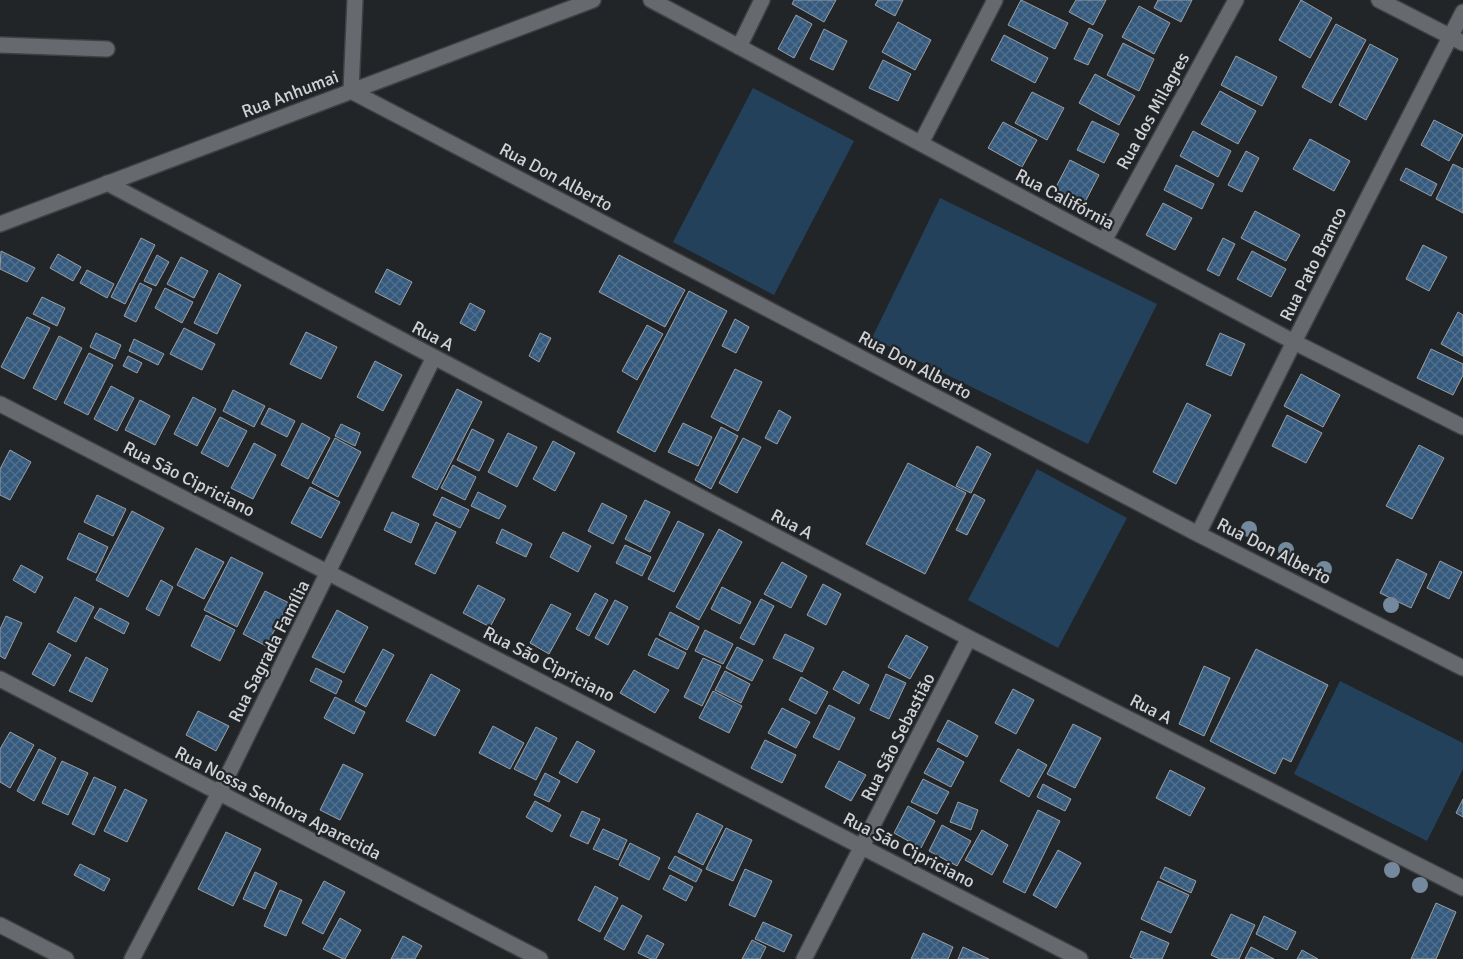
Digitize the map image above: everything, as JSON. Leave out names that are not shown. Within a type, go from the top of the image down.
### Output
[{"type":"street","points":[[351,91],[355,0]]},
{"type":"street","name":"Rua Anhumai","points":[[0,224],[593,0]]},
{"type":"street","name":"Rua Califórnia","points":[[651,0],[1294,342],[1463,428]]},
{"type":"street","points":[[739,46],[762,0]]},
{"type":"street","points":[[920,143],[995,0]]},
{"type":"street","name":"Rua dos Milagres","points":[[1104,241],[1236,0]]},
{"type":"street","points":[[1379,0],[1456,40]]},
{"type":"street","name":"Rua Pato Branco","points":[[1198,534],[1294,342],[1456,40],[1463,12]]},
{"type":"street","points":[[0,45],[107,49]]},
{"type":"street","name":"Rua Don Alberto","points":[[351,91],[1198,534],[1463,668]]},
{"type":"street","name":"Rua A","points":[[108,183],[434,357],[969,638],[1463,888]]},
{"type":"street","name":"Rua Sagrada Família","points":[[132,959],[219,793],[434,357]]},
{"type":"street","name":"Rua São Cipriciano","points":[[0,404],[1080,959]]},
{"type":"street","name":"Rua São Sebastião","points":[[804,959],[969,638]]},
{"type":"street","name":"Rua Nossa Senhora Aparecida","points":[[0,679],[540,959]]},
{"type":"street","points":[[0,925],[66,959]]},
{"type":"shaded area","points":[[753,88],[854,141],[774,295],[673,242]]},
{"type":"shaded area","points":[[940,198],[1157,304],[1088,444],[872,338]]},
{"type":"shaded area","points":[[1037,469],[1127,518],[1058,648],[968,600]]},
{"type":"shaded area","points":[[1340,681],[1463,743],[1463,769],[1427,841],[1294,774]]},
{"type":"building","points":[[794,0],[836,0],[824,22],[792,4]]},
{"type":"building","points":[[878,0],[903,0],[895,16],[875,5]]},
{"type":"building","points":[[1021,0],[1068,23],[1055,49],[1008,25]]},
{"type":"building","points":[[1076,0],[1106,0],[1093,25],[1069,12]]},
{"type":"building","points":[[1158,0],[1192,0],[1181,22],[1154,8]]},
{"type":"building","points":[[1301,0],[1332,18],[1310,58],[1279,40]]},
{"type":"building","points":[[1139,6],[1170,23],[1154,54],[1122,37]]},
{"type":"building","points":[[796,15],[812,24],[794,58],[778,49]]},
{"type":"building","points":[[898,22],[931,40],[915,70],[882,52]]},
{"type":"building","points":[[1336,24],[1366,40],[1331,103],[1302,87]]},
{"type":"building","points":[[1089,28],[1103,35],[1088,65],[1074,59]]},
{"type":"building","points":[[824,29],[847,41],[833,70],[810,59]]},
{"type":"building","points":[[1004,35],[1048,58],[1035,83],[991,60]]},
{"type":"building","points":[[1123,43],[1154,59],[1139,91],[1107,75]]},
{"type":"building","points":[[1370,44],[1398,59],[1366,120],[1339,105]]},
{"type":"building","points":[[1236,56],[1277,77],[1262,106],[1221,85]]},
{"type":"building","points":[[883,60],[911,74],[898,101],[869,88]]},
{"type":"building","points":[[1095,74],[1135,96],[1119,125],[1079,103]]},
{"type":"building","points":[[1220,91],[1256,111],[1238,144],[1201,124]]},
{"type":"building","points":[[1032,92],[1064,108],[1047,140],[1015,123]]},
{"type":"building","points":[[1434,120],[1463,135],[1449,161],[1421,145]]},
{"type":"building","points":[[1092,121],[1119,134],[1104,163],[1077,150]]},
{"type":"building","points":[[1003,122],[1037,140],[1022,167],[988,148]]},
{"type":"building","points":[[1193,131],[1231,151],[1218,177],[1180,156]]},
{"type":"building","points":[[1310,139],[1350,161],[1334,191],[1293,169]]},
{"type":"building","points":[[1246,151],[1259,158],[1242,192],[1228,185]]},
{"type":"building","points":[[1070,160],[1099,175],[1084,204],[1055,189]]},
{"type":"building","points":[[1453,164],[1463,169],[1463,213],[1436,199]]},
{"type":"building","points":[[1176,165],[1214,184],[1202,209],[1164,190]]},
{"type":"building","points":[[1406,168],[1437,184],[1431,196],[1400,180]]},
{"type":"building","points":[[1163,203],[1192,218],[1175,250],[1146,235]]},
{"type":"building","points":[[1255,211],[1300,235],[1286,261],[1241,238]]},
{"type":"building","points":[[141,238],[155,245],[125,304],[111,297]]},
{"type":"building","points":[[1223,238],[1235,244],[1219,276],[1207,270]]},
{"type":"building","points":[[1423,245],[1447,257],[1429,291],[1406,279]]},
{"type":"building","points":[[1,251],[35,268],[27,282],[0,269]]},
{"type":"building","points":[[1252,251],[1286,269],[1271,297],[1237,279]]},
{"type":"building","points":[[58,254],[81,267],[73,281],[50,268]]},
{"type":"building","points":[[157,255],[169,262],[156,286],[144,281]]},
{"type":"building","points":[[619,255],[685,290],[665,327],[599,292]]},
{"type":"building","points":[[181,257],[208,271],[194,298],[167,284]]},
{"type":"building","points":[[387,269],[412,282],[400,305],[375,292]]},
{"type":"building","points":[[87,270],[114,284],[107,298],[80,283]]},
{"type":"building","points":[[219,273],[241,285],[217,334],[194,323]]},
{"type":"building","points":[[140,283],[152,289],[136,322],[124,316]]},
{"type":"building","points":[[165,288],[193,302],[182,323],[155,308]]},
{"type":"building","points":[[689,291],[727,311],[655,452],[617,432]]},
{"type":"building","points":[[42,297],[65,308],[57,326],[33,314]]},
{"type":"building","points":[[470,303],[485,311],[475,331],[460,323]]},
{"type":"building","points":[[1458,312],[1463,315],[1463,356],[1441,344]]},
{"type":"building","points":[[27,317],[50,328],[24,379],[1,367]]},
{"type":"building","points":[[735,319],[749,327],[736,353],[722,346]]},
{"type":"building","points":[[647,325],[663,334],[637,380],[622,371]]},
{"type":"building","points":[[184,328],[215,344],[202,370],[170,354]]},
{"type":"building","points":[[306,332],[337,347],[321,379],[290,364]]},
{"type":"building","points":[[96,333],[121,345],[115,359],[90,347]]},
{"type":"building","points":[[540,333],[551,338],[539,362],[529,356]]},
{"type":"building","points":[[1220,333],[1245,344],[1231,376],[1206,365]]},
{"type":"building","points":[[59,336],[82,348],[56,400],[33,388]]},
{"type":"building","points":[[134,339],[164,354],[158,365],[129,351]]},
{"type":"building","points":[[1431,349],[1463,364],[1463,375],[1453,395],[1417,378]]},
{"type":"building","points":[[89,353],[113,365],[88,415],[64,403]]},
{"type":"building","points":[[128,356],[142,363],[137,373],[123,366]]},
{"type":"building","points":[[375,361],[402,375],[383,411],[357,397]]},
{"type":"building","points":[[735,369],[762,382],[738,431],[711,417]]},
{"type":"building","points":[[1301,374],[1340,395],[1323,427],[1284,406]]},
{"type":"building","points":[[111,386],[134,398],[117,431],[94,419]]},
{"type":"building","points":[[457,389],[482,402],[437,490],[412,477]]},
{"type":"building","points":[[233,390],[265,406],[254,427],[223,411]]},
{"type":"building","points":[[193,397],[216,409],[197,446],[174,434]]},
{"type":"building","points":[[140,400],[170,416],[155,445],[125,430]]},
{"type":"building","points":[[1187,403],[1211,415],[1176,484],[1153,472]]},
{"type":"building","points":[[269,408],[295,421],[287,437],[261,424]]},
{"type":"building","points":[[779,410],[791,417],[777,444],[765,438]]},
{"type":"building","points":[[1287,415],[1322,433],[1306,463],[1272,446]]},
{"type":"building","points":[[220,417],[247,431],[228,467],[201,453]]},
{"type":"building","points":[[302,423],[330,438],[308,479],[281,465]]},
{"type":"building","points":[[683,423],[712,437],[698,466],[668,452]]},
{"type":"building","points":[[341,424],[360,433],[355,446],[335,436]]},
{"type":"building","points":[[721,427],[738,436],[711,489],[695,480]]},
{"type":"building","points":[[472,429],[494,440],[479,471],[457,460]]},
{"type":"building","points":[[508,433],[537,447],[517,487],[488,472]]},
{"type":"building","points":[[335,438],[361,452],[338,497],[312,483]]},
{"type":"building","points":[[743,438],[761,447],[737,493],[719,483]]},
{"type":"building","points":[[553,441],[575,453],[555,491],[533,479]]},
{"type":"building","points":[[254,443],[276,455],[253,499],[231,488]]},
{"type":"building","points":[[1419,445],[1444,458],[1412,519],[1386,506]]},
{"type":"building","points":[[977,446],[991,454],[971,493],[956,486]]},
{"type":"building","points":[[10,450],[31,462],[10,500],[0,495],[0,469]]},
{"type":"building","points":[[908,463],[966,493],[925,574],[866,544]]},
{"type":"building","points":[[453,465],[476,477],[465,500],[441,488]]},
{"type":"building","points":[[310,487],[340,502],[321,538],[291,523]]},
{"type":"building","points":[[478,492],[506,506],[499,519],[471,506]]},
{"type":"building","points":[[974,494],[985,500],[967,535],[956,530]]},
{"type":"building","points":[[97,495],[126,509],[113,536],[84,522]]},
{"type":"building","points":[[442,497],[469,510],[460,528],[433,515]]},
{"type":"building","points":[[645,500],[670,512],[650,552],[625,539]]},
{"type":"building","points":[[602,503],[627,516],[613,544],[588,531]]},
{"type":"building","points":[[132,511],[164,528],[128,597],[96,580]]},
{"type":"building","points":[[392,512],[419,524],[411,543],[384,530]]},
{"type":"building","points":[[678,521],[704,534],[674,592],[648,579]]},
{"type":"building","points":[[436,522],[456,532],[435,574],[415,564]]},
{"type":"building","points":[[502,529],[532,544],[526,557],[496,543]]},
{"type":"building","points":[[719,529],[742,542],[699,620],[676,607]]},
{"type":"building","points":[[563,532],[591,546],[578,572],[550,557]]},
{"type":"building","points":[[79,533],[108,547],[96,573],[67,559]]},
{"type":"building","points":[[625,545],[651,557],[642,576],[616,563]]},
{"type":"building","points":[[196,548],[224,562],[204,599],[177,585]]},
{"type":"building","points":[[231,557],[263,573],[237,627],[204,610]]},
{"type":"building","points":[[1397,559],[1427,574],[1411,608],[1380,593]]},
{"type":"building","points":[[1440,561],[1462,572],[1449,599],[1427,588]]},
{"type":"building","points":[[782,562],[807,576],[791,608],[764,594]]},
{"type":"building","points":[[21,565],[43,577],[35,593],[13,580]]},
{"type":"building","points":[[161,580],[173,587],[159,616],[146,609]]},
{"type":"building","points":[[823,584],[841,594],[826,625],[807,615]]},
{"type":"building","points":[[478,585],[505,599],[490,627],[463,613]]},
{"type":"building","points":[[722,587],[751,602],[740,624],[711,609]]},
{"type":"building","points":[[265,591],[289,603],[266,646],[243,634]]},
{"type":"building","points":[[595,593],[608,600],[589,636],[576,629]]},
{"type":"building","points":[[75,597],[94,607],[76,642],[57,632]]},
{"type":"building","points":[[761,599],[774,606],[754,645],[740,638]]},
{"type":"building","points":[[615,600],[628,607],[608,645],[595,638]]},
{"type":"building","points":[[551,604],[571,614],[549,654],[530,643]]},
{"type":"building","points":[[100,608],[129,623],[124,634],[94,618]]},
{"type":"building","points":[[337,610],[368,627],[344,673],[312,657]]},
{"type":"building","points":[[670,612],[699,627],[687,650],[659,635]]},
{"type":"building","points":[[206,615],[235,630],[220,661],[191,646]]},
{"type":"building","points":[[6,616],[22,623],[5,659],[0,656],[0,629]]},
{"type":"building","points":[[705,630],[733,644],[723,664],[695,651]]},
{"type":"building","points":[[785,634],[814,648],[802,672],[773,658]]},
{"type":"building","points":[[906,635],[928,647],[910,679],[888,667]]},
{"type":"building","points":[[656,638],[686,653],[678,669],[648,655]]},
{"type":"building","points":[[49,643],[71,655],[54,686],[32,674]]},
{"type":"building","points":[[737,647],[763,660],[752,681],[726,668]]},
{"type":"building","points":[[383,649],[394,655],[366,707],[355,701]]},
{"type":"building","points":[[1256,649],[1328,685],[1291,762],[1283,758],[1275,774],[1210,741]]},
{"type":"building","points":[[86,657],[108,669],[92,702],[69,691]]},
{"type":"building","points":[[703,658],[721,666],[702,706],[684,697]]},
{"type":"building","points":[[1204,666],[1230,678],[1204,736],[1179,724]]},
{"type":"building","points":[[316,668],[342,681],[336,694],[310,681]]},
{"type":"building","points":[[634,670],[669,690],[655,713],[620,693]]},
{"type":"building","points":[[725,671],[750,684],[741,703],[715,690]]},
{"type":"building","points":[[843,671],[869,685],[859,704],[833,689]]},
{"type":"building","points":[[431,674],[460,690],[435,736],[406,721]]},
{"type":"building","points":[[886,674],[906,683],[889,719],[870,710]]},
{"type":"building","points":[[801,677],[828,692],[816,714],[789,700]]},
{"type":"building","points":[[1013,689],[1034,700],[1016,734],[995,723]]},
{"type":"building","points":[[713,691],[742,706],[729,733],[699,718]]},
{"type":"building","points":[[335,697],[365,712],[354,734],[324,718]]},
{"type":"building","points":[[829,705],[855,718],[839,750],[813,737]]},
{"type":"building","points":[[782,708],[810,722],[796,748],[768,733]]},
{"type":"building","points":[[198,711],[229,726],[216,751],[186,735]]},
{"type":"building","points":[[948,720],[978,736],[967,757],[937,741]]},
{"type":"building","points":[[1073,724],[1101,738],[1075,788],[1047,774]]},
{"type":"building","points":[[493,726],[524,743],[510,769],[479,753]]},
{"type":"building","points":[[536,727],[557,738],[536,780],[514,769]]},
{"type":"building","points":[[10,732],[34,745],[10,788],[0,782],[0,749]]},
{"type":"building","points":[[765,740],[796,755],[782,783],[751,768]]},
{"type":"building","points":[[577,741],[595,751],[577,783],[559,773]]},
{"type":"building","points":[[938,748],[964,762],[951,787],[924,773]]},
{"type":"building","points":[[39,749],[56,758],[34,801],[17,791]]},
{"type":"building","points":[[1018,749],[1047,765],[1029,797],[1000,781]]},
{"type":"building","points":[[62,761],[88,773],[68,815],[42,803]]},
{"type":"building","points":[[839,761],[866,775],[851,801],[825,787]]},
{"type":"building","points":[[343,764],[363,774],[340,820],[320,810]]},
{"type":"building","points":[[1170,770],[1205,788],[1190,816],[1156,798]]},
{"type":"building","points":[[545,773],[560,781],[549,802],[534,795]]},
{"type":"building","points":[[94,777],[116,787],[94,835],[72,824]]},
{"type":"building","points":[[923,779],[949,792],[937,814],[911,802]]},
{"type":"building","points":[[1043,784],[1071,799],[1065,811],[1037,797]]},
{"type":"building","points":[[125,789],[147,800],[127,842],[104,831]]},
{"type":"building","points":[[1463,799],[1463,817],[1456,813]]},
{"type":"building","points":[[535,801],[561,815],[552,832],[526,817]]},
{"type":"building","points":[[958,802],[978,810],[971,830],[950,822]]},
{"type":"building","points":[[908,806],[935,821],[921,848],[894,833]]},
{"type":"building","points":[[1038,810],[1060,821],[1025,893],[1003,882]]},
{"type":"building","points":[[582,811],[600,819],[588,844],[570,836]]},
{"type":"building","points":[[697,813],[723,826],[703,865],[678,852]]},
{"type":"building","points":[[942,825],[971,841],[957,866],[929,851]]},
{"type":"building","points":[[726,828],[752,840],[733,881],[706,869]]},
{"type":"building","points":[[603,829],[627,840],[618,860],[593,849]]},
{"type":"building","points":[[982,830],[1008,845],[992,875],[965,860]]},
{"type":"building","points":[[226,832],[261,849],[233,906],[198,889]]},
{"type":"building","points":[[630,843],[660,858],[649,880],[619,865]]},
{"type":"building","points":[[1058,850],[1081,863],[1056,908],[1033,895]]},
{"type":"building","points":[[675,856],[702,870],[696,882],[668,868]]},
{"type":"building","points":[[80,864],[110,879],[104,891],[74,875]]},
{"type":"building","points":[[1165,867],[1196,881],[1191,893],[1160,878]]},
{"type":"building","points":[[745,869],[772,881],[755,917],[729,905]]},
{"type":"building","points":[[255,872],[277,883],[265,909],[243,899]]},
{"type":"building","points":[[670,875],[693,887],[686,901],[663,889]]},
{"type":"building","points":[[324,881],[345,892],[323,934],[302,923]]},
{"type":"building","points":[[1158,881],[1189,895],[1171,933],[1141,919]]},
{"type":"building","points":[[595,886],[618,898],[600,932],[578,920]]},
{"type":"building","points":[[280,890],[302,900],[286,936],[264,926]]},
{"type":"building","points":[[1436,903],[1456,912],[1436,959],[1411,959]]},
{"type":"building","points":[[622,905],[642,916],[624,950],[604,939]]},
{"type":"building","points":[[1231,914],[1255,925],[1239,959],[1220,959],[1211,955]]},
{"type":"building","points":[[1264,916],[1296,932],[1287,950],[1256,934]]},
{"type":"building","points":[[340,918],[361,930],[345,959],[323,949]]},
{"type":"building","points":[[763,922],[792,935],[784,952],[755,939]]},
{"type":"building","points":[[1141,931],[1169,943],[1162,959],[1135,959],[1130,957]]},
{"type":"building","points":[[923,933],[953,947],[948,959],[911,959]]},
{"type":"building","points":[[647,935],[664,944],[656,959],[651,959],[638,953]]},
{"type":"building","points":[[403,936],[422,946],[415,959],[391,959]]},
{"type":"building","points":[[752,940],[766,947],[760,959],[742,959]]},
{"type":"building","points":[[963,947],[989,959],[958,959]]},
{"type":"building","points":[[1251,947],[1274,959],[1245,959]]},
{"type":"building","points":[[1302,950],[1318,959],[1297,959]]}]
